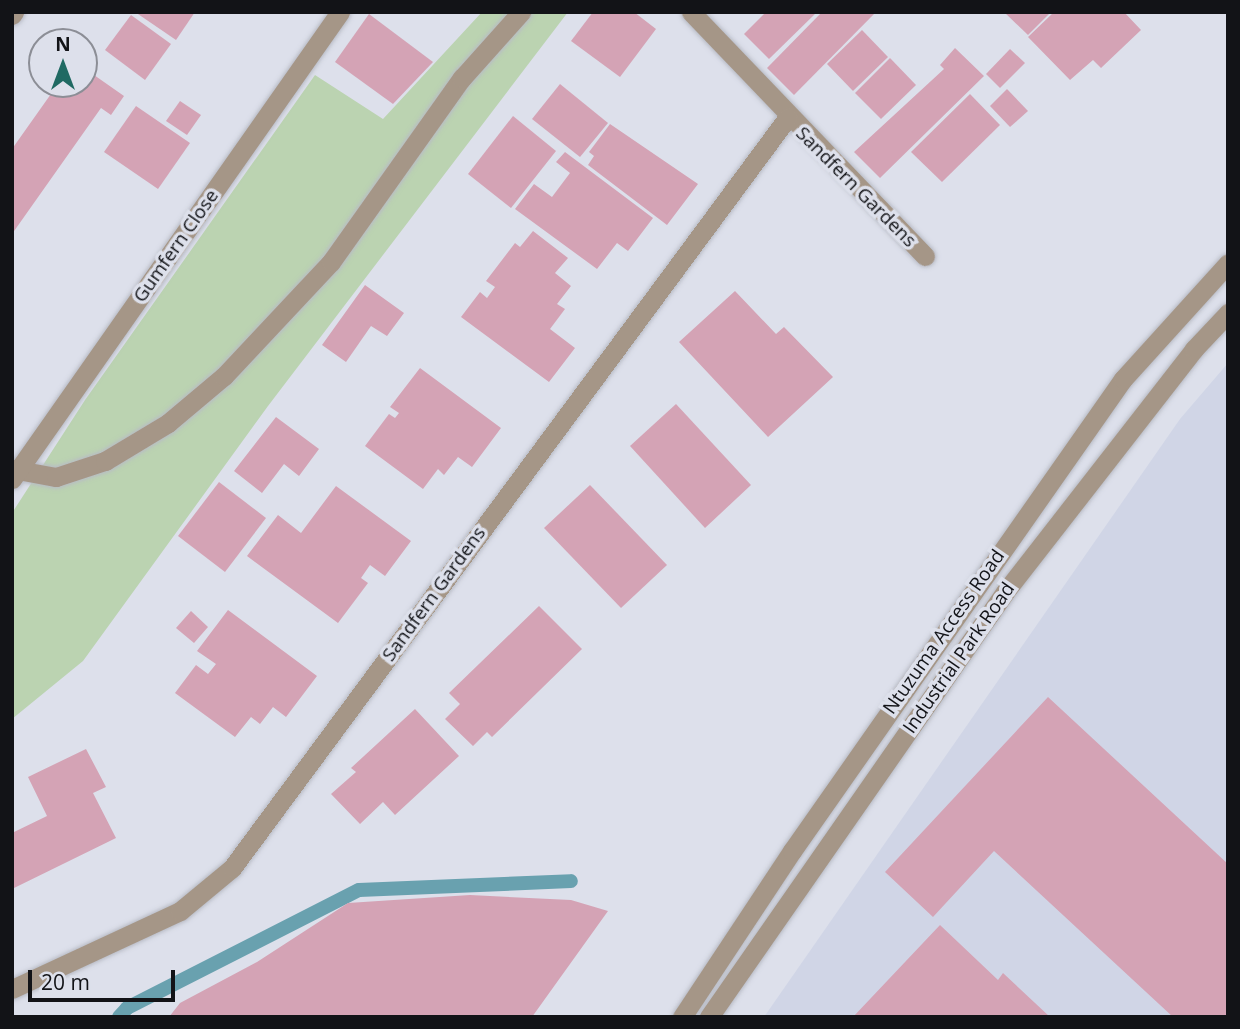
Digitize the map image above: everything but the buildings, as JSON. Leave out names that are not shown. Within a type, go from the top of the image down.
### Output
[{"type":"street","name":"Gumfern Close","points":[[14,474],[340,12]]},
{"type":"street","points":[[14,474],[55,477],[105,461],[168,423],[224,376],[331,262],[462,78],[521,12]]},
{"type":"street","name":"Sandfern Gardens","points":[[691,12],[788,117],[925,256]]},
{"type":"street","name":"Sandfern Gardens","points":[[12,989],[180,911],[232,868],[788,117]]},
{"type":"street","name":"Ntuzuma Access Road","points":[[682,1017],[792,851],[1115,390],[1228,262]]},
{"type":"street","name":"Industrial Park Road","points":[[709,1017],[1005,592],[1194,349],[1228,313]]},
{"type":"shaded area","points":[[1228,363],[1228,1017],[764,1017],[1180,419]]},
{"type":"green space","points":[[482,12],[568,12],[268,406],[83,661],[12,719],[12,513],[85,400],[315,75],[383,119]]},
{"type":"waterway","points":[[119,1017],[127,1008],[359,890],[571,881]]}]
